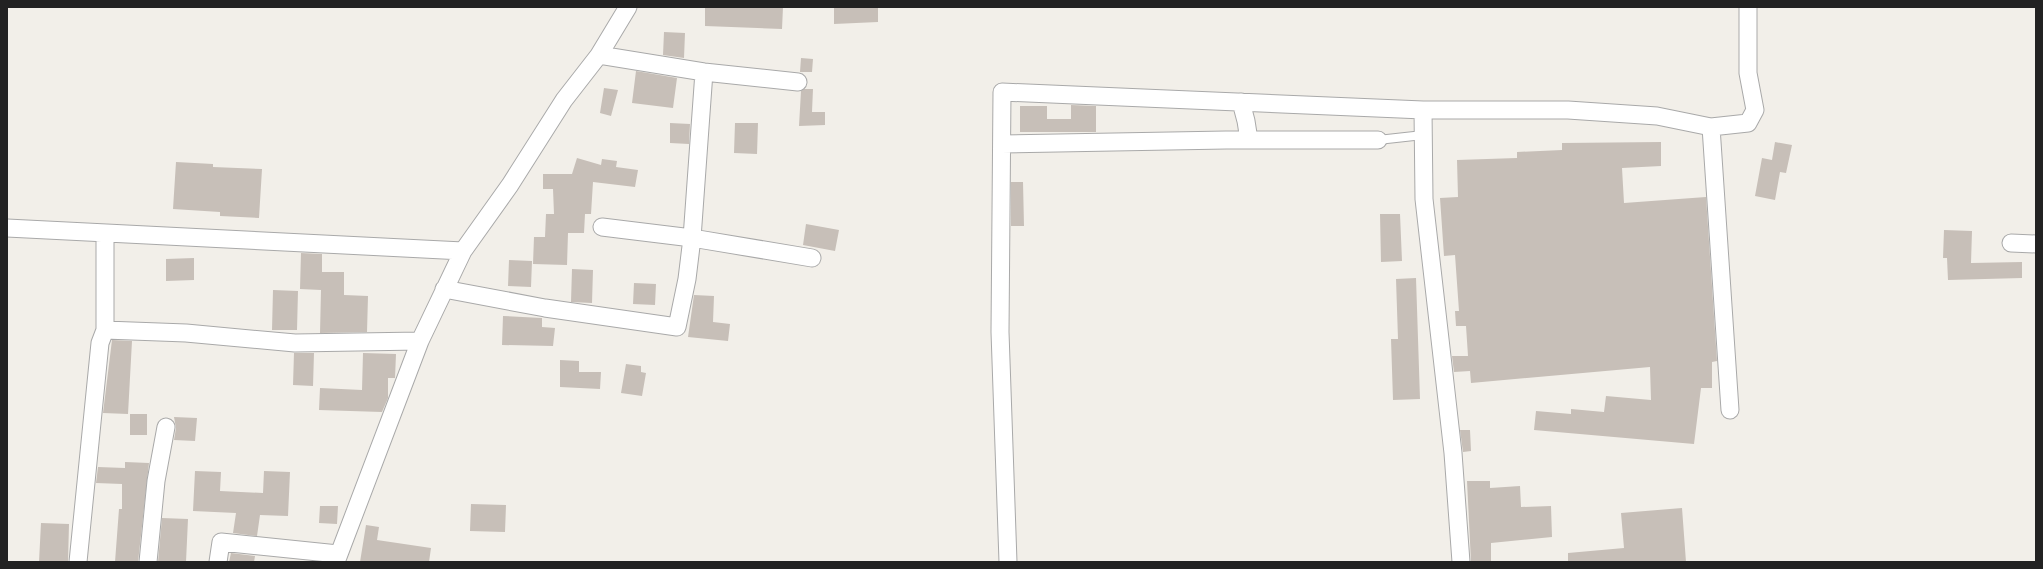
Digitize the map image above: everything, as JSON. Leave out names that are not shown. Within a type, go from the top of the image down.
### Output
[{"type":"street","points":[[218,562],[221,542],[337,558],[420,341],[463,251],[510,185],[564,100],[599,55],[628,7]]},
{"type":"street","points":[[1008,562],[1000,332],[1002,92],[1423,110],[1568,110],[1657,116],[1711,127],[1748,123],[1755,110],[1748,73],[1748,7]]},
{"type":"street","points":[[599,55],[704,72],[798,82]]},
{"type":"street","points":[[444,289],[545,308],[677,327],[686,286],[692,238],[704,72]]},
{"type":"street","points":[[1241,102],[1249,140]]},
{"type":"street","points":[[1423,110],[1424,199],[1453,453],[1461,562]]},
{"type":"street","points":[[1711,127],[1730,410]]},
{"type":"street","points":[[1002,144],[1249,140],[1378,140]]},
{"type":"street","points":[[602,227],[692,238],[812,258]]},
{"type":"street","points":[[7,228],[463,251]]},
{"type":"street","points":[[78,562],[100,343],[105,330],[105,233]]},
{"type":"street","points":[[2011,243],[2036,244]]},
{"type":"street","points":[[105,330],[186,333],[295,343],[420,341]]},
{"type":"street","points":[[148,562],[156,481],[166,427]]},
{"type":"lane","points":[[1378,140],[1423,135]]},
{"type":"building","points":[[705,7],[783,7],[782,29],[705,26]]},
{"type":"building","points":[[834,7],[878,7],[878,22],[834,24]]},
{"type":"building","points":[[664,32],[685,33],[684,58],[663,55]]},
{"type":"building","points":[[801,58],[813,59],[812,72],[800,72]]},
{"type":"building","points":[[636,71],[677,78],[673,108],[632,103]]},
{"type":"building","points":[[604,88],[618,90],[611,116],[600,113]]},
{"type":"building","points":[[804,89],[813,89],[812,112],[825,112],[825,125],[799,126],[801,91]]},
{"type":"building","points":[[1071,105],[1096,106],[1096,132],[1020,132],[1020,106],[1047,106],[1047,119],[1071,119]]},
{"type":"building","points":[[670,123],[690,124],[689,144],[670,143]]},
{"type":"building","points":[[735,123],[758,123],[757,154],[734,153]]},
{"type":"building","points":[[1661,142],[1661,166],[1622,168],[1624,203],[1706,197],[1717,361],[1712,362],[1712,388],[1701,388],[1694,444],[1534,430],[1536,411],[1571,414],[1571,409],[1604,412],[1606,396],[1651,400],[1650,367],[1471,383],[1470,371],[1454,372],[1452,356],[1468,356],[1466,326],[1456,326],[1455,311],[1459,311],[1455,255],[1444,256],[1440,198],[1458,197],[1457,160],[1517,158],[1517,152],[1562,150],[1562,143]]},
{"type":"building","points":[[1775,142],[1792,145],[1786,173],[1780,172],[1775,200],[1755,196],[1762,158],[1772,160]]},
{"type":"building","points":[[577,158],[601,165],[602,159],[617,161],[616,167],[638,170],[635,187],[593,182],[591,214],[585,214],[584,233],[568,233],[567,265],[533,264],[534,237],[545,237],[546,214],[554,214],[553,189],[543,189],[543,174],[572,174]]},
{"type":"building","points":[[176,162],[213,164],[213,167],[262,169],[259,218],[220,216],[220,212],[173,209]]},
{"type":"building","points":[[1011,182],[1023,182],[1024,226],[1011,226]]},
{"type":"building","points":[[1380,214],[1400,214],[1402,261],[1381,262]]},
{"type":"building","points":[[806,224],[839,230],[835,251],[803,245]]},
{"type":"building","points":[[1944,230],[1972,231],[1971,263],[2022,262],[2022,278],[1948,280],[1947,258],[1943,258]]},
{"type":"building","points":[[301,253],[322,254],[322,272],[344,272],[344,295],[368,296],[367,332],[320,333],[321,290],[300,289]]},
{"type":"building","points":[[194,258],[194,280],[166,281],[166,259]]},
{"type":"building","points":[[509,260],[532,261],[531,287],[508,286]]},
{"type":"building","points":[[572,269],[593,270],[592,303],[571,302]]},
{"type":"building","points":[[1416,278],[1420,399],[1393,400],[1391,339],[1398,339],[1396,279]]},
{"type":"building","points":[[634,283],[656,284],[655,305],[633,304]]},
{"type":"building","points":[[273,290],[298,291],[297,330],[272,330]]},
{"type":"building","points":[[694,295],[714,296],[713,322],[730,324],[728,341],[688,337]]},
{"type":"building","points":[[503,316],[542,318],[542,327],[555,328],[553,346],[502,345]]},
{"type":"building","points":[[112,340],[132,341],[128,414],[103,413]]},
{"type":"building","points":[[294,353],[314,353],[313,386],[293,385]]},
{"type":"building","points":[[363,353],[396,354],[395,378],[388,378],[388,398],[382,412],[319,410],[320,388],[362,390]]},
{"type":"building","points":[[560,360],[579,361],[579,372],[601,372],[600,389],[560,387]]},
{"type":"building","points":[[626,364],[641,366],[641,372],[646,373],[642,396],[621,393]]},
{"type":"building","points":[[130,414],[147,414],[147,435],[130,435]]},
{"type":"building","points":[[174,417],[197,418],[195,441],[174,440],[176,428]]},
{"type":"building","points":[[1460,430],[1470,430],[1471,451],[1463,452]]},
{"type":"building","points":[[125,462],[149,463],[138,562],[115,562],[119,509],[122,509],[122,484],[96,483],[98,467],[125,468]]},
{"type":"building","points":[[195,471],[221,472],[220,491],[263,493],[264,471],[290,472],[288,516],[260,515],[257,536],[233,533],[236,513],[193,511]]},
{"type":"building","points":[[1467,481],[1490,481],[1490,488],[1520,486],[1521,507],[1551,506],[1552,537],[1491,543],[1491,562],[1471,562]]},
{"type":"building","points":[[471,504],[506,505],[505,532],[470,531]]},
{"type":"building","points":[[320,506],[338,506],[337,524],[319,523]]},
{"type":"building","points":[[1682,508],[1686,562],[1568,562],[1568,553],[1624,548],[1621,513]]},
{"type":"building","points":[[162,518],[188,519],[186,562],[158,562]]},
{"type":"building","points":[[41,523],[69,524],[68,562],[39,562]]},
{"type":"building","points":[[366,525],[379,527],[377,540],[431,548],[429,562],[360,562]]},
{"type":"building","points":[[231,553],[255,556],[254,562],[229,562]]}]
